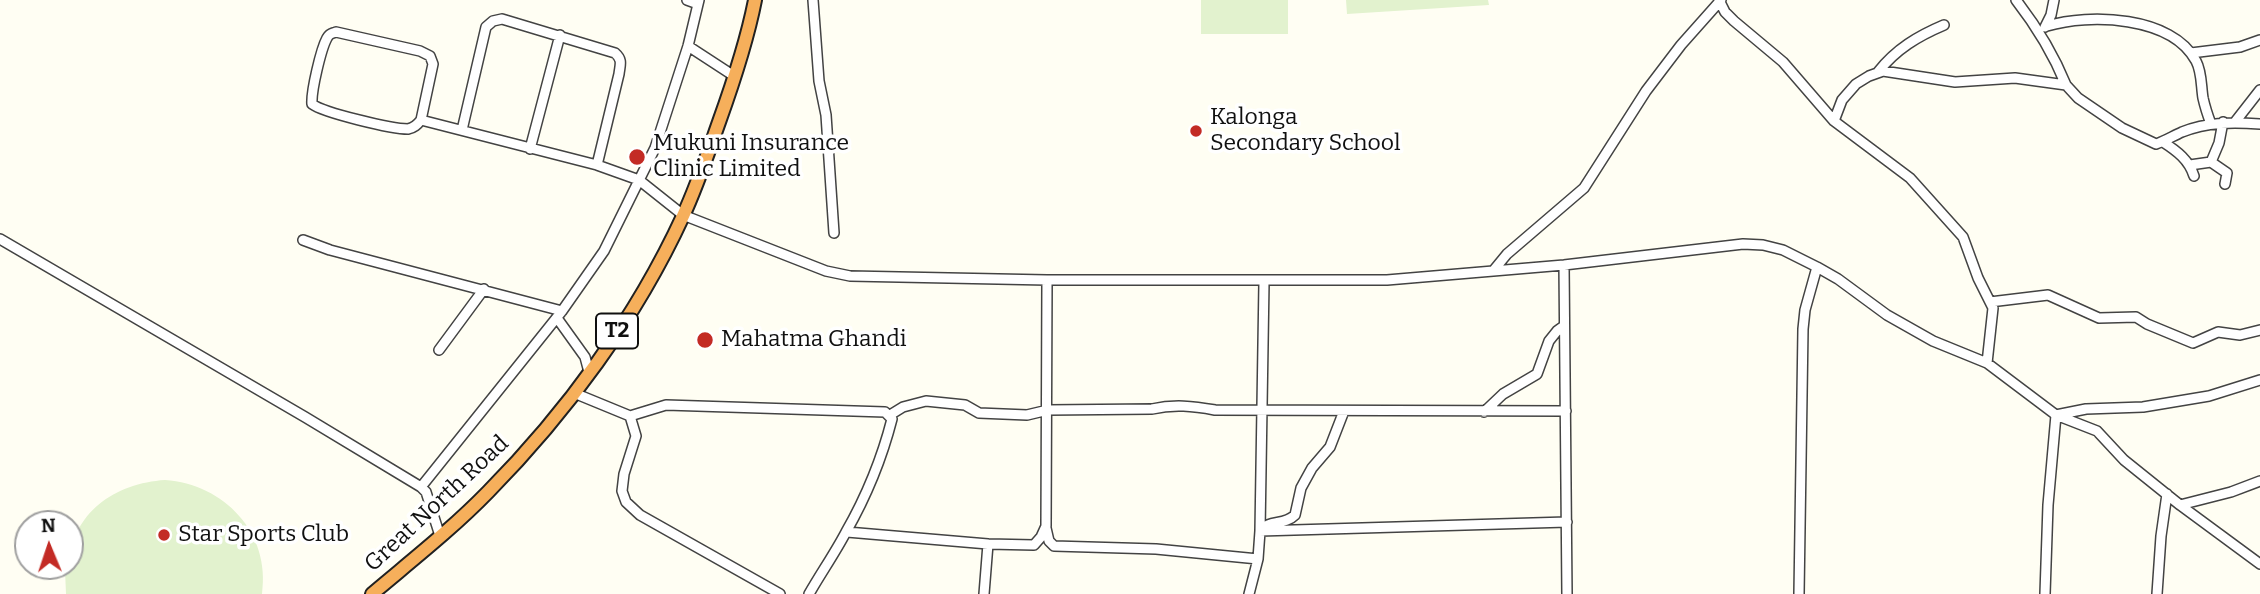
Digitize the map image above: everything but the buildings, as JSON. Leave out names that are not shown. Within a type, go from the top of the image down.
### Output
[{"type":"highway","name":"Great North Road","points":[[372,594],[486,494],[519,459],[574,393],[646,288],[683,215],[734,76],[755,0]]},
{"type":"street","points":[[421,487],[560,315],[604,251],[655,148],[688,46],[698,2],[687,0]]},
{"type":"street","points":[[813,0],[819,81],[826,115],[834,233]]},
{"type":"street","points":[[2016,0],[2043,28],[2066,85],[2078,98],[2122,128],[2156,144],[2184,131],[2211,124],[2260,124]]},
{"type":"street","points":[[2043,28],[2054,0]]},
{"type":"street","points":[[1493,271],[1507,254],[1584,188],[1646,91],[1681,45],[1720,1],[1734,21],[1783,62],[1834,121],[1910,178],[1963,237],[1978,278],[1993,308],[1987,363]]},
{"type":"street","points":[[462,130],[486,27],[493,21],[502,19],[615,53],[621,61],[597,165]]},
{"type":"street","points":[[2043,28],[2076,19],[2136,24],[2157,29],[2172,37],[2191,53],[2199,67],[2204,101],[2211,124]]},
{"type":"street","points":[[1834,121],[1842,100],[1856,84],[1878,72],[1887,61],[1919,35],[1944,24]]},
{"type":"street","points":[[336,32],[430,55],[433,64],[421,120],[416,126],[407,129],[352,117],[312,104],[317,75],[330,34],[336,32]]},
{"type":"street","points":[[530,149],[559,35]]},
{"type":"street","points":[[2191,53],[2240,47],[2260,40]]},
{"type":"street","points":[[688,46],[734,76]]},
{"type":"street","points":[[1878,72],[1895,72],[1955,82],[2015,78],[2066,85]]},
{"type":"street","points":[[2235,122],[2260,90]]},
{"type":"street","points":[[421,120],[597,165],[639,180],[683,215],[837,274],[1047,280],[1387,280],[1564,265],[1743,244],[1763,245],[1783,250],[1817,267],[1933,341],[1987,363],[2056,415],[2097,431],[2124,460],[2260,564]]},
{"type":"street","points":[[2211,162],[2219,143],[2223,122]]},
{"type":"street","points":[[2163,142],[2190,165],[2194,176]]},
{"type":"street","points":[[2190,165],[2211,162],[2227,173],[2225,184]]},
{"type":"street","points":[[0,239],[305,416],[421,487],[426,492],[440,536]]},
{"type":"street","points":[[303,240],[330,250],[484,289],[560,315],[585,357],[589,372]]},
{"type":"street","points":[[1564,265],[1567,594]]},
{"type":"street","points":[[1799,594],[1803,330],[1805,310],[1817,267]]},
{"type":"street","points":[[1047,280],[1046,526],[1051,545]]},
{"type":"street","points":[[1249,594],[1258,559],[1260,531],[1264,282]]},
{"type":"street","points":[[439,350],[484,289]]},
{"type":"street","points":[[1990,302],[2048,295],[2099,318],[2136,317],[2193,343],[2218,332],[2240,335],[2260,330]]},
{"type":"street","points":[[1484,412],[1503,394],[1537,373],[1549,341],[1564,326]]},
{"type":"street","points":[[2056,415],[2086,409],[2143,407],[2209,396],[2260,380]]},
{"type":"street","points":[[574,393],[630,416],[666,404],[885,412],[890,415],[892,419],[887,438],[871,480],[847,531],[809,594]]},
{"type":"street","points":[[890,415],[908,405],[926,401],[965,405],[979,413],[1027,415],[1048,410],[1152,409],[1182,405],[1215,410],[1566,411]]},
{"type":"street","points":[[1260,531],[1268,524],[1284,523],[1295,516],[1301,488],[1312,468],[1330,447],[1344,411]]},
{"type":"street","points":[[2045,594],[2056,415]]},
{"type":"street","points":[[630,416],[636,436],[623,479],[622,491],[626,502],[640,515],[780,594]]},
{"type":"street","points":[[2180,505],[2231,492],[2260,481]]},
{"type":"street","points":[[2157,594],[2167,494]]},
{"type":"street","points":[[1260,531],[1567,522]]},
{"type":"street","points":[[1034,545],[1046,526]]},
{"type":"street","points":[[847,531],[988,544],[1156,550],[1258,559]]},
{"type":"street","points":[[984,594],[988,544]]},
{"type":"green space","points":[[1201,0],[1288,0],[1288,34],[1201,34]]},
{"type":"green space","points":[[1346,0],[1488,0],[1489,5],[1347,14]]},
{"type":"green space","name":"Star Sports Club","points":[[165,480],[206,491],[224,502],[239,516],[251,532],[259,551],[263,572],[262,594],[66,594],[65,580],[84,580],[84,521],[87,516],[113,495],[147,482]]},
{"type":"place","name":"Kalonga Secondary School","points":[[1196,131]]},
{"type":"place","name":"Mukuni Insurance Clinic Limited","points":[[637,157]]},
{"type":"place","name":"Mahatma Ghandi","points":[[705,340]]},
{"type":"place","name":"Star Sports Club","points":[[164,535]]}]
